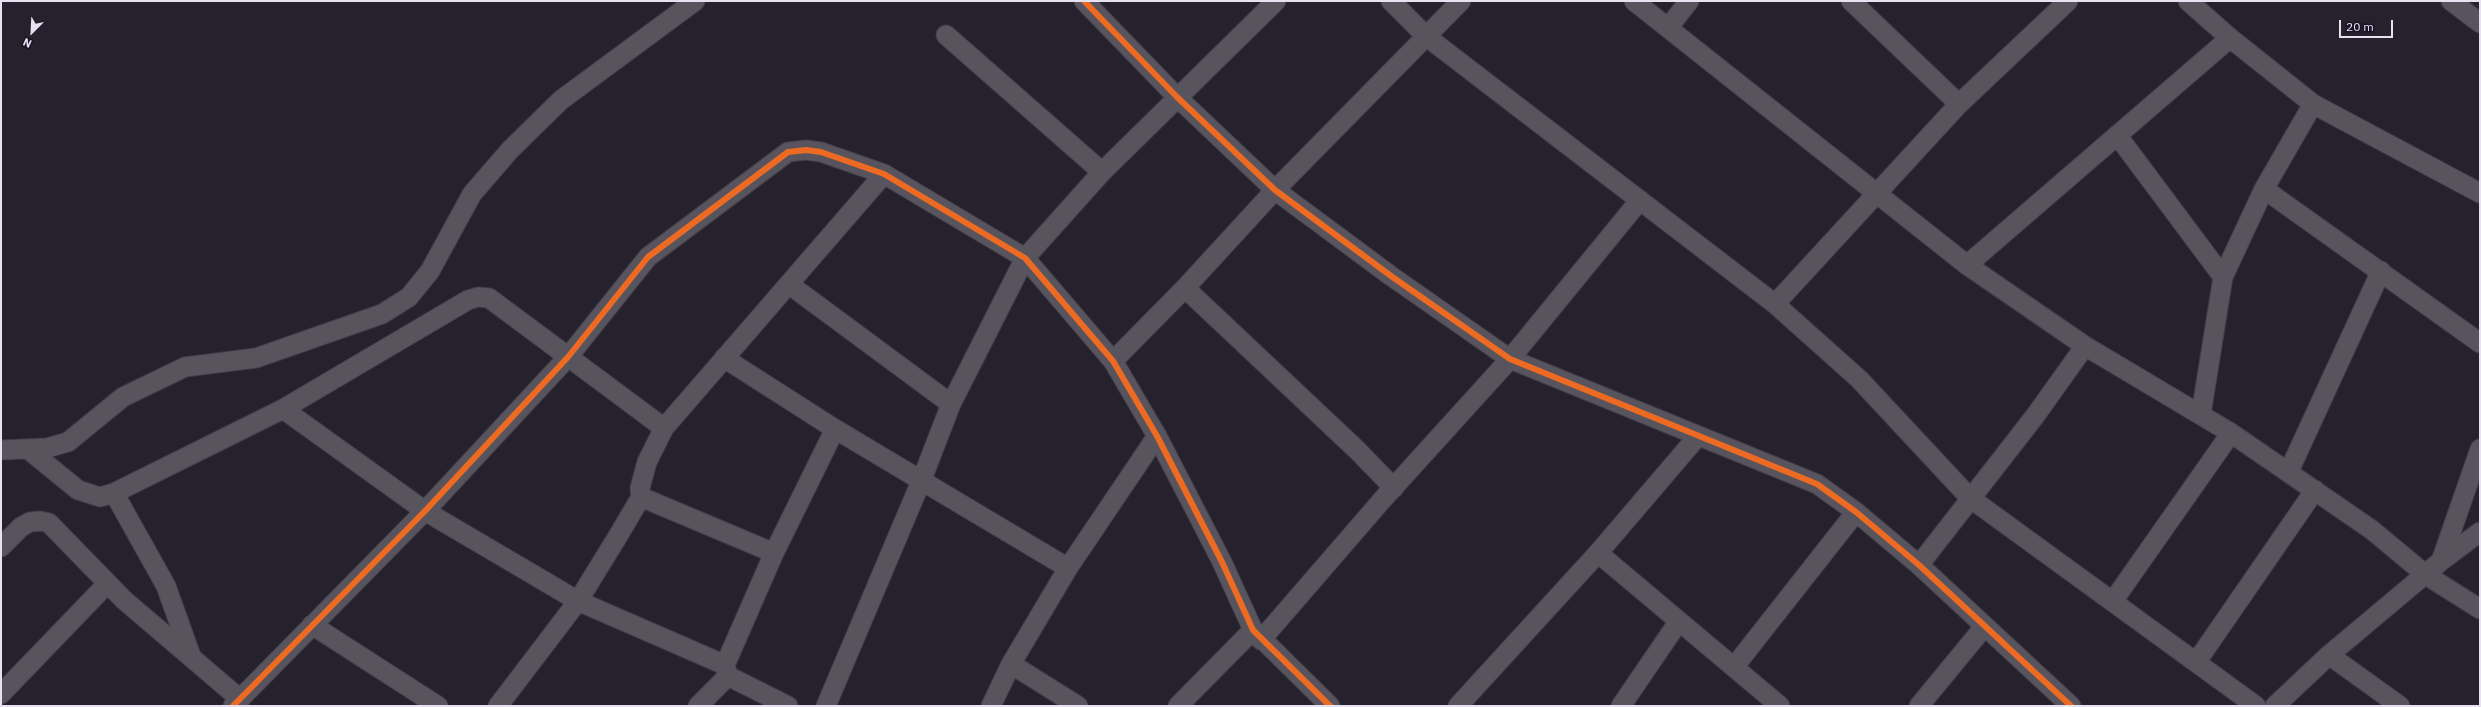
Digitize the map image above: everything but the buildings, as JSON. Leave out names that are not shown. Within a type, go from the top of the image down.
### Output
[{"type":"street","points":[[1,450],[29,450],[68,442],[124,397],[185,366],[256,358],[382,314],[409,297],[430,271],[472,194],[510,150],[561,100],[695,1]]},
{"type":"street","points":[[1084,1],[1177,97],[1275,190],[1391,276],[1510,359],[1777,469],[1798,474],[1817,484],[1856,512],[1919,565],[2065,704]]},
{"type":"street","points":[[826,706],[922,479],[951,404],[1025,258],[1102,172],[1276,1]]},
{"type":"street","points":[[1391,1],[1427,37],[1775,304],[1859,379],[1970,498],[2113,600],[2256,706]]},
{"type":"street","points":[[1113,361],[1185,288],[1275,190],[1461,1]]},
{"type":"street","points":[[1634,1],[1876,195],[1967,265],[2085,346],[2201,414],[2288,471],[2372,530],[2426,575],[2480,609]]},
{"type":"street","points":[[1668,28],[1689,1]]},
{"type":"street","points":[[1852,1],[1958,104]]},
{"type":"street","points":[[1775,304],[1958,104],[2068,1]]},
{"type":"street","points":[[2451,1],[2480,23]]},
{"type":"street","points":[[2195,4],[2230,38],[2313,104],[2480,193]]},
{"type":"street","points":[[946,35],[1102,172]]},
{"type":"street","points":[[1967,265],[2230,38]]},
{"type":"street","points":[[2201,414],[2223,277],[2264,189],[2313,104]]},
{"type":"street","points":[[2117,135],[2223,277]]},
{"type":"street","points":[[1,547],[22,526],[30,522],[40,521],[49,523],[107,584],[191,657],[236,703],[425,511],[568,357],[648,257],[788,152],[820,152],[884,174],[1025,258],[1113,361],[1157,436],[1222,562],[1257,635],[1330,706]]},
{"type":"street","points":[[498,706],[578,601],[641,497],[640,488],[647,462],[664,428],[884,174]]},
{"type":"street","points":[[2264,189],[2480,342]]},
{"type":"street","points":[[1178,706],[1257,635],[1394,488],[1510,359],[1640,200]]},
{"type":"street","points":[[2288,471],[2381,271]]},
{"type":"street","points":[[790,284],[951,404]]},
{"type":"street","points":[[1185,288],[1357,450],[1394,488]]},
{"type":"street","points":[[29,450],[78,490],[100,497],[114,493],[283,409],[468,300],[478,297],[489,298],[664,428]]},
{"type":"street","points":[[1919,565],[2035,416],[2085,346]]},
{"type":"street","points":[[724,358],[835,430],[922,479],[1068,568]]},
{"type":"street","points":[[283,409],[425,511],[578,601],[726,670],[788,706]]},
{"type":"street","points":[[698,706],[726,670],[774,553],[835,430]]},
{"type":"street","points":[[2113,600],[2231,433]]},
{"type":"street","points":[[991,706],[1011,664],[1068,568],[1157,436]]},
{"type":"street","points":[[1458,706],[1598,553],[1698,436]]},
{"type":"street","points":[[2441,561],[2480,449]]},
{"type":"street","points":[[2197,662],[2314,490]]},
{"type":"street","points":[[114,493],[166,586],[191,657]]},
{"type":"street","points":[[641,497],[774,553]]},
{"type":"street","points":[[1734,667],[1856,512]]},
{"type":"street","points":[[2275,706],[2329,655],[2441,561],[2480,532]]},
{"type":"street","points":[[1598,553],[1780,706]]},
{"type":"street","points":[[1,694],[107,584]]},
{"type":"street","points":[[1621,706],[1679,620]]},
{"type":"street","points":[[312,625],[438,706]]},
{"type":"street","points":[[1919,706],[1984,627]]},
{"type":"street","points":[[2329,655],[2400,706]]},
{"type":"street","points":[[1011,664],[1078,706]]},
{"type":"cycle path","points":[[1084,1],[1177,97],[1275,190],[1391,276],[1510,359],[1817,484],[1856,512],[1919,565],[2071,706]]},
{"type":"cycle path","points":[[233,706],[425,511],[568,357],[648,257],[788,152],[806,150],[821,152],[884,174],[1025,258],[1113,361],[1157,436],[1222,562],[1253,630],[1330,706]]}]
